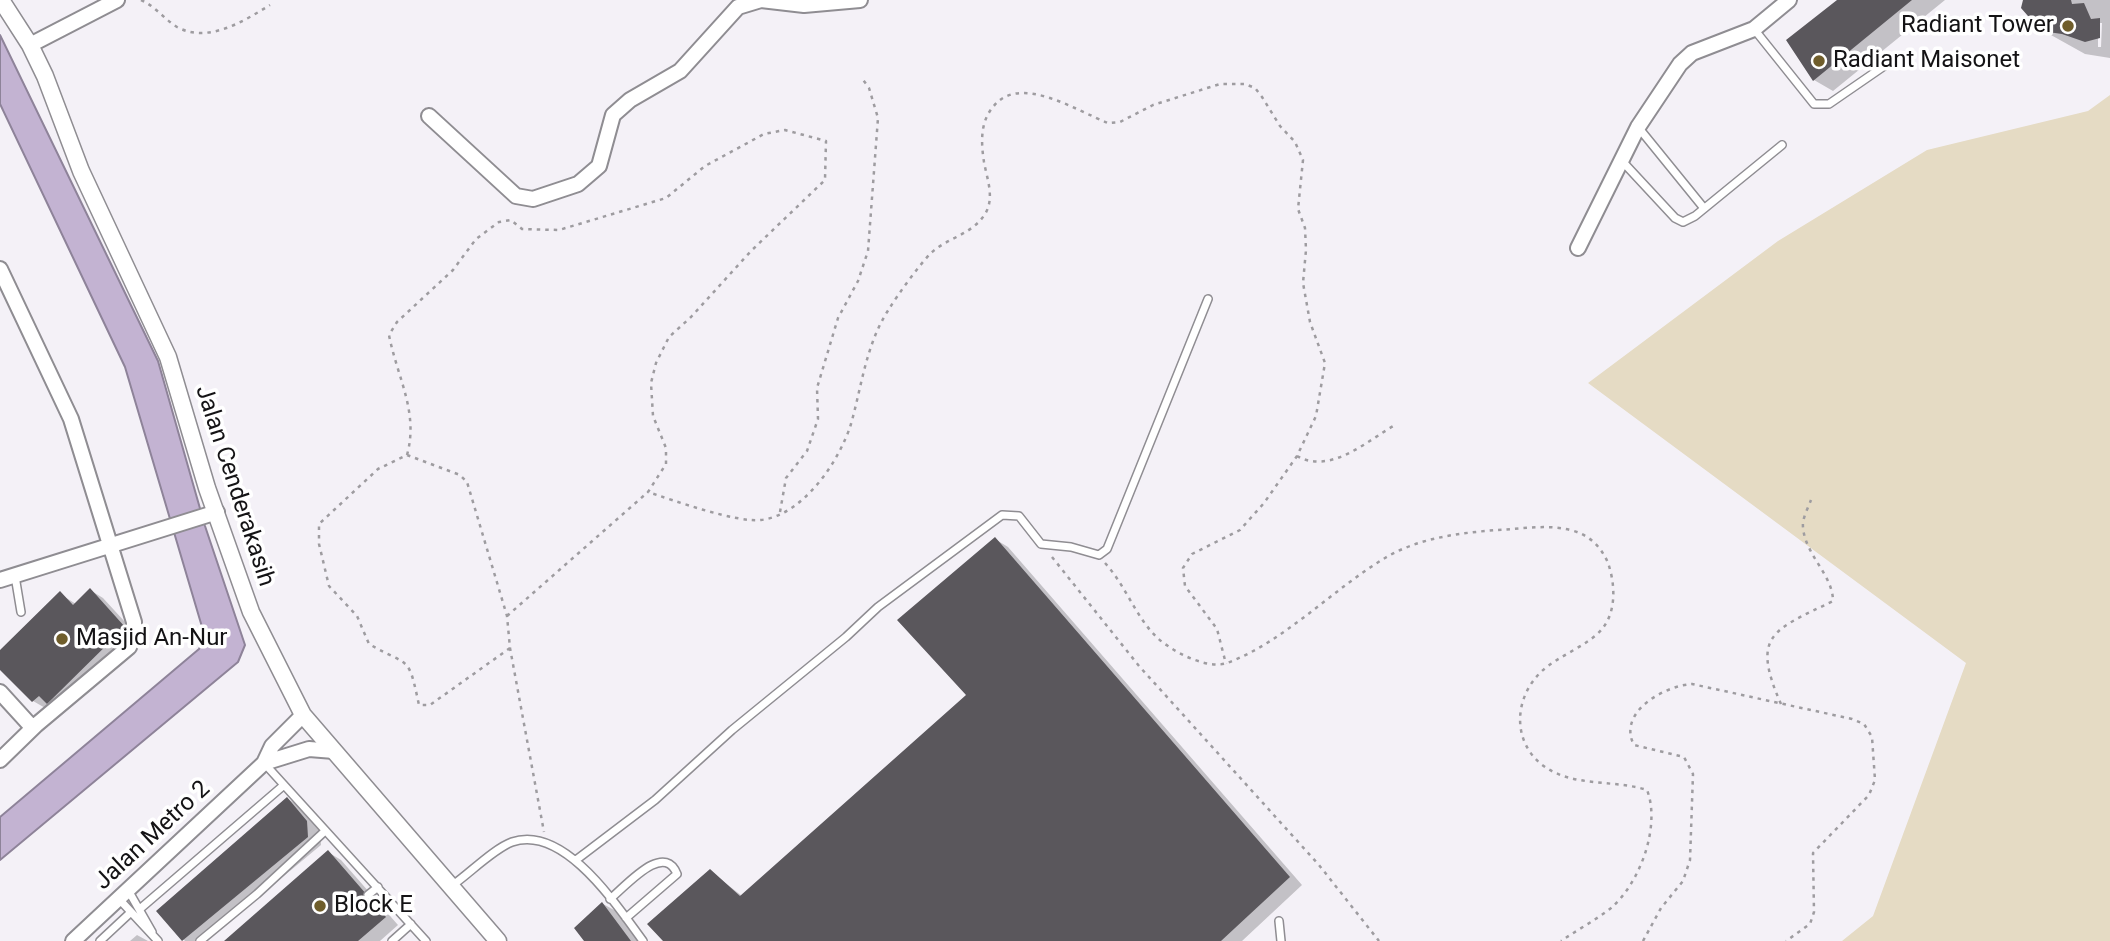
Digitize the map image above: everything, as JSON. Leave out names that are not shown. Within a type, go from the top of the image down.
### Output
[{"type":"street","points":[[30,46],[117,0]]},
{"type":"street","points":[[429,116],[516,196],[533,199],[578,184],[599,166],[613,115],[630,100],[680,71],[738,7],[761,0],[804,5],[860,0]]},
{"type":"street","points":[[1578,248],[1638,127],[1668,79],[1692,53],[1754,29],[1789,0]]},
{"type":"street","name":"Jalan Cenderakasih","points":[[2,6],[30,46],[81,172],[168,357],[212,513],[251,612],[303,715],[498,941]]},
{"type":"street","points":[[0,269],[71,418],[134,622],[134,635],[129,647],[36,725],[0,760]]},
{"type":"street","points":[[7,578],[212,513]]},
{"type":"street","points":[[0,692],[30,725],[36,725]]},
{"type":"street","name":"Jalan Metro 2","points":[[73,941],[264,762],[272,746],[303,715]]},
{"type":"street","name":"Jalan Metro 2","points":[[264,762],[309,749],[334,751]]},
{"type":"lane","points":[[1754,29],[1814,104],[1829,104],[1890,62]]},
{"type":"lane","points":[[1638,127],[1703,207]]},
{"type":"lane","points":[[1622,161],[1675,218],[1689,221],[1782,145]]},
{"type":"lane","points":[[576,860],[655,800],[732,730],[836,646],[878,607],[1002,515],[1019,516],[1041,544],[1071,547],[1099,555],[1107,549],[1208,299]]},
{"type":"lane","points":[[7,578],[21,612]]},
{"type":"lane","points":[[264,762],[426,941]]},
{"type":"lane","points":[[141,908],[284,785]]},
{"type":"lane","points":[[200,941],[257,894],[325,831]]},
{"type":"lane","points":[[450,888],[513,842],[546,842],[576,860],[643,941]]},
{"type":"lane","points":[[610,900],[654,863],[666,861],[673,864],[677,874],[626,918]]},
{"type":"lane","points":[[368,895],[377,887]]},
{"type":"lane","points":[[123,895],[141,908],[156,938]]},
{"type":"lane","points":[[123,895],[130,914],[156,938]]},
{"type":"lane","points":[[100,941],[130,914]]},
{"type":"lane","points":[[1279,921],[1281,941]]},
{"type":"lane","points":[[392,941],[411,924]]},
{"type":"path","points":[[141,0],[188,32],[235,26],[270,5]]},
{"type":"path","points":[[780,512],[786,478],[807,451],[818,419],[817,388],[838,318],[858,281],[868,251],[878,118],[869,88],[860,77]]},
{"type":"path","points":[[648,492],[695,508],[761,520],[792,509],[819,483],[835,462],[850,426],[872,341],[888,309],[931,253],[976,226],[986,212],[991,198],[982,130],[990,109],[1002,96],[1016,90],[1034,92],[1108,123],[1120,122],[1153,105],[1220,84],[1245,85],[1255,89],[1262,97],[1280,126],[1295,142],[1303,160],[1298,209],[1305,228],[1307,250],[1303,283],[1310,322],[1325,363],[1316,416],[1297,456],[1264,503],[1240,530],[1192,554],[1183,568],[1185,586],[1217,629],[1226,664]]},
{"type":"path","points":[[407,455],[413,434],[408,400],[389,335],[397,322],[453,270],[476,239],[499,222],[511,220],[522,229],[559,230],[666,198],[705,166],[764,134],[785,130],[826,141],[825,180],[751,251],[664,345],[651,383],[653,416],[666,448],[666,464],[648,492],[507,616]]},
{"type":"path","points":[[1297,456],[1310,464],[1327,461],[1366,445],[1395,425]]},
{"type":"path","points":[[510,648],[430,705],[419,705],[413,674],[402,659],[369,644],[357,616],[329,586],[319,544],[319,524],[378,469],[407,455],[423,459],[467,482],[507,616],[510,648],[546,842]]},
{"type":"path","points":[[1781,704],[1768,675],[1768,641],[1779,628],[1833,601],[1833,591],[1812,554],[1802,526],[1811,499]]},
{"type":"path","points":[[1099,555],[1122,582],[1144,625],[1167,646],[1212,665],[1226,664],[1287,630],[1387,556],[1430,539],[1477,531],[1551,527],[1573,530],[1598,544],[1608,564],[1615,596],[1602,629],[1540,672],[1519,709],[1519,730],[1541,763],[1569,777],[1602,785],[1627,783],[1647,790],[1652,804],[1653,831],[1639,867],[1613,906],[1561,941]]},
{"type":"path","points":[[1041,544],[1139,666],[1319,866],[1379,941]]},
{"type":"path","points":[[1643,941],[1661,908],[1684,881],[1690,860],[1693,774],[1684,757],[1634,745],[1628,733],[1630,720],[1650,701],[1674,685],[1692,684],[1864,723],[1872,737],[1875,780],[1869,794],[1813,853],[1814,912],[1810,925],[1786,941]]},
{"type":"shaded area","points":[[0,35],[158,361],[205,526],[245,645],[238,662],[0,860],[0,817],[199,649],[205,637],[125,367],[0,104]]},
{"type":"shaded area","points":[[2110,95],[2110,941],[1842,941],[1873,916],[1966,663],[1588,383],[1778,241],[1927,150],[2088,111]]},
{"type":"building","name":"Radiant Maisonet","points":[[1837,0],[1912,0],[1813,81],[1786,40]]},
{"type":"building","name":"Radiant Tower","points":[[2023,0],[2071,0],[2072,4],[2084,3],[2091,19],[2100,18],[2100,38],[2085,42],[2062,34],[2041,31],[2021,8]]},
{"type":"building","points":[[995,537],[1290,877],[1221,941],[663,941],[647,924],[710,869],[740,896],[966,695],[897,620]]},
{"type":"building","name":"Masjid An-Nur","points":[[90,588],[125,627],[47,704],[39,696],[32,702],[0,670],[0,650],[60,591],[73,605]]},
{"type":"building","points":[[287,797],[307,821],[308,837],[182,941],[156,911]]},
{"type":"building","name":"Block E","points":[[328,850],[386,917],[358,941],[224,941]]},
{"type":"building","points":[[602,902],[631,941],[584,941],[574,928]]},
{"type":"place","name":"Radiant Tower","points":[[2068,26]]},
{"type":"place","name":"Radiant Maisonet","points":[[1819,61]]},
{"type":"place","name":"Masjid An-Nur","points":[[62,639]]},
{"type":"place","name":"Block E","points":[[320,906]]}]
